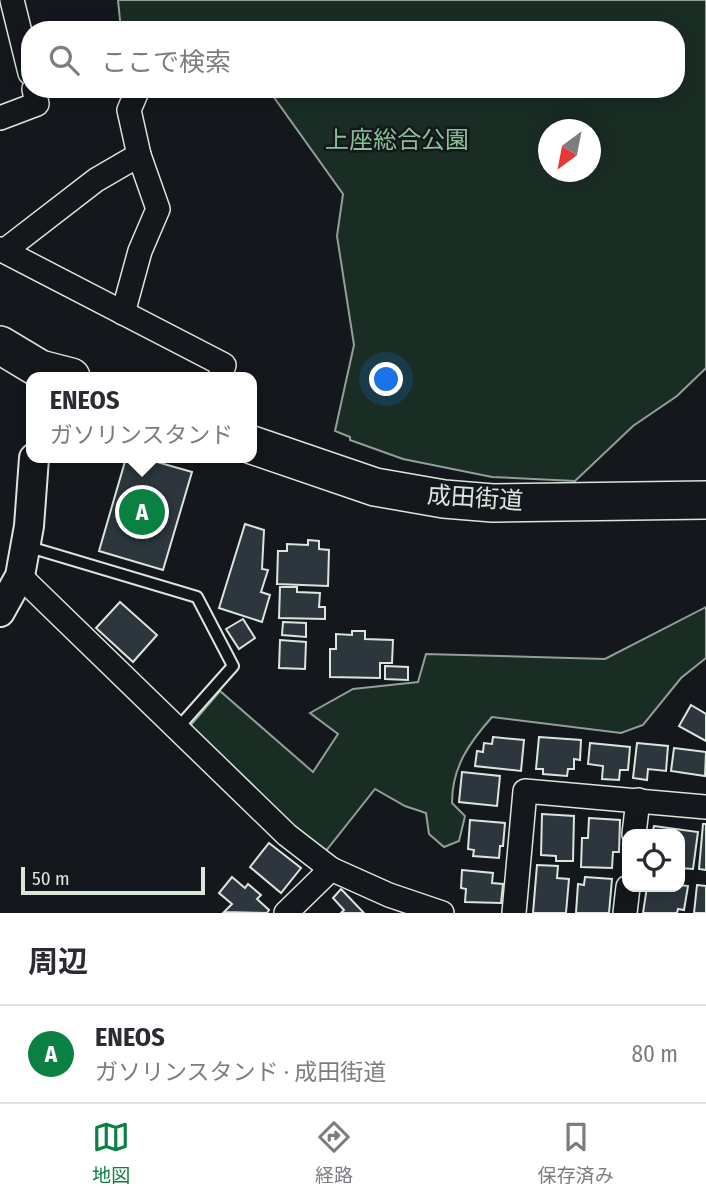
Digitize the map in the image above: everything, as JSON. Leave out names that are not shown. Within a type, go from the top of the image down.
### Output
[{"type":"highway","points":[[0,345],[46,372]]},
{"type":"highway","name":"成田街道","points":[[257,447],[375,487],[444,499],[493,503],[706,500]]},
{"type":"street","points":[[12,0],[21,36]]},
{"type":"street","points":[[0,118],[37,104],[36,98]]},
{"type":"street","points":[[123,313],[140,251],[158,209],[139,155],[129,110],[134,98]]},
{"type":"street","points":[[139,155],[96,180],[2,250],[224,365],[222,372]]},
{"type":"street","points":[[0,612],[20,576],[29,526],[34,463]]},
{"type":"street","points":[[20,576],[287,835],[331,869],[389,895],[442,913]]},
{"type":"street","points":[[514,913],[525,791],[706,807]]},
{"type":"street","points":[[635,829],[638,800]]},
{"type":"street","points":[[286,913],[331,869]]},
{"type":"street","points":[[625,913],[627,892]]},
{"type":"lane","points":[[25,546],[197,597],[233,666],[177,729]]},
{"type":"green space","name":"上座総合公園","points":[[118,0],[706,0],[706,368],[677,396],[633,426],[575,481],[492,477],[403,459],[350,440],[350,437],[335,431],[354,345],[337,236],[343,194],[274,98],[685,98],[685,21],[120,21]]},
{"type":"green space","points":[[706,607],[706,658],[681,678],[643,725],[621,733],[492,717],[463,756],[455,778],[452,803],[465,816],[459,841],[444,847],[429,834],[426,813],[405,806],[375,789],[325,852],[293,828],[190,726],[220,691],[313,772],[338,734],[310,713],[353,689],[418,682],[426,654],[605,659]]},
{"type":"building","points":[[125,463],[160,463],[192,472],[163,570],[99,551]]},
{"type":"building","points":[[245,524],[264,530],[262,569],[268,570],[261,592],[270,595],[262,622],[219,608]]},
{"type":"building","points":[[308,540],[319,541],[319,549],[329,550],[328,586],[277,584],[278,551],[287,551],[287,544],[308,545]]},
{"type":"building","points":[[280,587],[297,587],[297,592],[320,593],[319,607],[325,607],[325,619],[279,618]]},
{"type":"building","points":[[120,602],[157,635],[133,662],[96,628]]},
{"type":"building","points":[[243,619],[255,638],[239,649],[226,629]]},
{"type":"building","points":[[283,622],[306,623],[306,637],[282,635]]},
{"type":"building","points":[[352,631],[365,631],[365,639],[393,640],[392,663],[380,663],[380,678],[330,677],[330,649],[336,649],[336,634],[352,635]]},
{"type":"building","points":[[280,640],[306,642],[305,669],[279,668]]},
{"type":"building","points":[[385,666],[408,667],[408,680],[385,679]]},
{"type":"building","points":[[691,705],[706,714],[706,741],[679,726]]},
{"type":"building","points":[[493,737],[524,740],[521,771],[475,766],[477,751],[483,752],[484,743],[492,744]]},
{"type":"building","points":[[539,737],[581,740],[580,760],[574,759],[574,769],[568,769],[567,776],[543,774],[543,769],[536,769]]},
{"type":"building","points":[[590,743],[630,747],[628,770],[620,770],[619,780],[602,779],[603,766],[588,764]]},
{"type":"building","points":[[637,743],[668,746],[666,771],[648,769],[647,780],[633,778]]},
{"type":"building","points":[[674,748],[706,752],[705,776],[671,771]]},
{"type":"building","points":[[462,772],[500,776],[497,806],[459,802]]},
{"type":"building","points":[[542,814],[574,816],[573,861],[556,861],[556,856],[541,855]]},
{"type":"building","points":[[589,818],[620,820],[619,852],[613,852],[612,868],[581,867],[582,838],[588,838]]},
{"type":"building","points":[[470,820],[505,823],[499,858],[473,856],[474,850],[468,849]]},
{"type":"building","points":[[703,824],[706,824],[706,870],[699,869]]},
{"type":"building","points":[[654,826],[676,829],[653,829]]},
{"type":"building","points":[[685,830],[698,832],[693,869],[685,868]]},
{"type":"building","points":[[269,843],[301,868],[281,893],[250,867]]},
{"type":"building","points":[[537,865],[558,866],[557,878],[569,879],[566,913],[533,913]]},
{"type":"building","points":[[462,870],[493,873],[492,883],[503,884],[501,903],[465,902],[466,889],[461,888]]},
{"type":"building","points":[[232,877],[245,888],[248,884],[261,895],[257,899],[269,910],[267,913],[224,912],[232,904],[219,893]]},
{"type":"building","points":[[585,877],[612,879],[609,913],[576,913],[578,884],[584,885]]},
{"type":"building","points":[[697,885],[706,886],[706,913],[694,913]]},
{"type":"building","points":[[685,886],[688,886],[684,910],[678,909],[677,913],[643,913],[646,892],[685,892]]},
{"type":"building","points":[[341,889],[364,913],[341,913],[344,910],[333,898]]},
{"type":"place","name":"ENEOS","points":[[142,512]]}]
